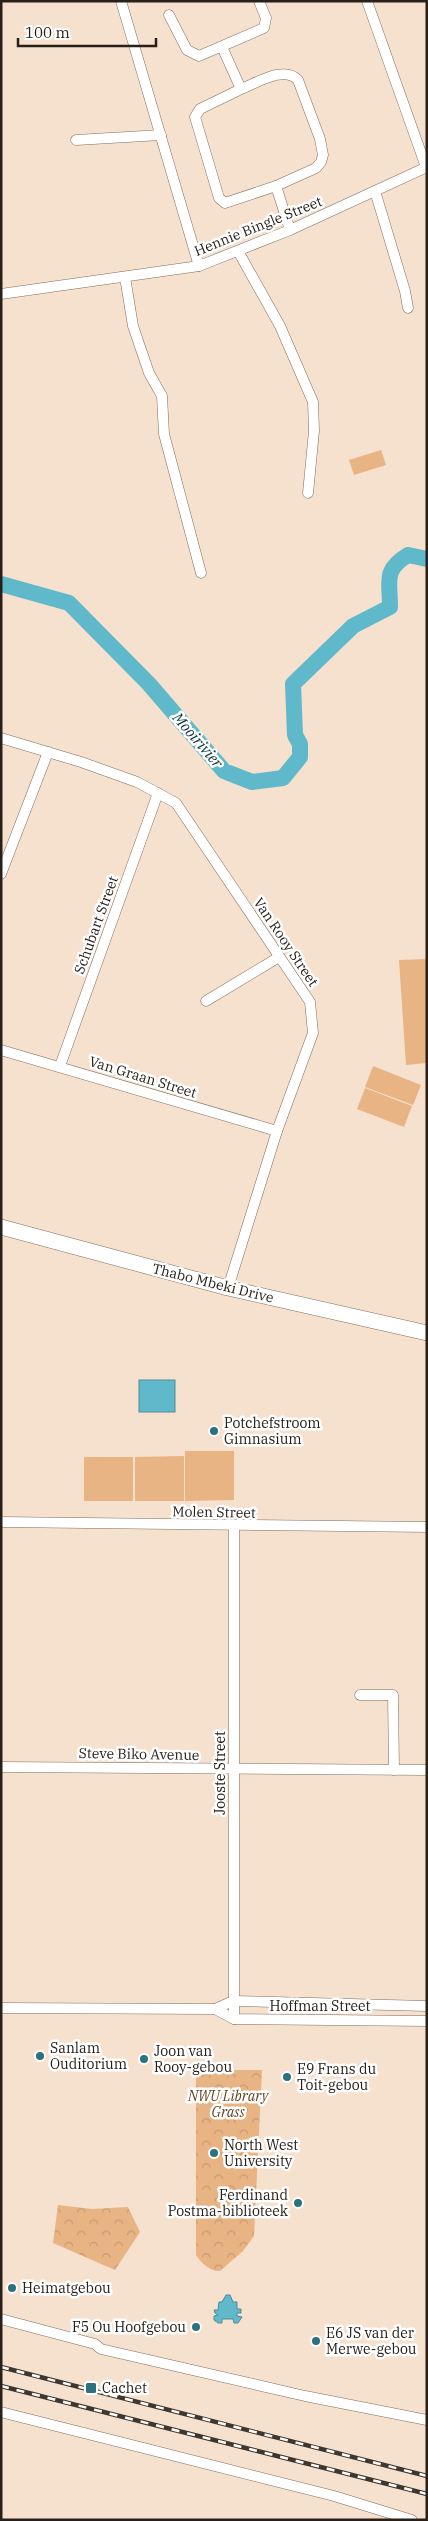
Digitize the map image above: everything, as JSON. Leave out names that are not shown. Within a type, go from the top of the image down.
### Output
[{"type":"main road","name":"Thabo Mbeki Drive","points":[[1,1227],[228,1288],[427,1333]]},
{"type":"street","points":[[121,1],[199,266]]},
{"type":"street","points":[[169,15],[189,53],[199,56],[264,28],[266,18],[259,1]]},
{"type":"street","points":[[367,1],[426,167]]},
{"type":"street","points":[[222,47],[241,89]]},
{"type":"street","points":[[288,73],[294,75],[302,87],[320,139],[323,156],[316,168],[276,186],[225,203],[219,198],[195,117],[200,109],[241,89],[288,73]]},
{"type":"street","points":[[76,140],[161,135]]},
{"type":"street","name":"Hennie Bingle Street","points":[[1,294],[199,266],[290,230],[426,167]]},
{"type":"street","points":[[276,186],[290,230]]},
{"type":"street","points":[[375,191],[405,291],[408,308]]},
{"type":"street","points":[[238,252],[280,326],[313,402],[314,431],[308,493]]},
{"type":"street","points":[[125,277],[134,326],[149,373],[162,396],[164,434],[201,573]]},
{"type":"street","name":"Van Rooy Street","points":[[1,738],[137,782],[176,804],[190,822],[310,1002],[313,1033],[277,1131],[228,1288]]},
{"type":"street","points":[[1,874],[48,752]]},
{"type":"street","name":"Schubart Street","points":[[60,1066],[158,793]]},
{"type":"street","points":[[206,1001],[279,957]]},
{"type":"street","name":"Van Graan Street","points":[[1,1050],[277,1131]]},
{"type":"street","name":"Molen Street","points":[[1,1522],[427,1527]]},
{"type":"street","name":"Jooste Street","points":[[234,1526],[234,2019]]},
{"type":"street","points":[[360,1695],[393,1695],[394,1770]]},
{"type":"street","name":"Steve Biko Avenue","points":[[1,1767],[427,1770]]},
{"type":"street","name":"Hoffman Street","points":[[215,2010],[234,2001],[427,2006]]},
{"type":"street","name":"Hoffman Street","points":[[6,2008],[215,2010],[234,2019],[427,2021]]},
{"type":"street","points":[[1,2319],[96,2344],[101,2349],[173,2367],[427,2420]]},
{"type":"street","points":[[1,2412],[334,2496],[412,2520]]},
{"type":"green space","points":[[381,450],[386,465],[354,475],[349,460]]},
{"type":"green space","points":[[427,959],[427,1063],[406,1065],[399,960]]},
{"type":"green space","points":[[373,1066],[421,1085],[413,1105],[365,1087]]},
{"type":"green space","points":[[365,1088],[412,1106],[404,1127],[357,1109]]},
{"type":"green space","points":[[185,1451],[234,1451],[234,1500],[185,1501]]},
{"type":"green space","points":[[184,1456],[184,1501],[135,1501],[135,1457]]},
{"type":"green space","points":[[84,1457],[133,1457],[133,1501],[84,1501]]},
{"type":"green space","name":"NWU Library Grass","points":[[196,2070],[262,2070],[254,2236],[243,2251],[220,2271],[206,2266],[196,2255]]},
{"type":"green space","points":[[58,2205],[92,2209],[128,2207],[140,2232],[115,2270],[53,2243]]},
{"type":"water","points":[[139,1380],[175,1380],[175,1412],[139,1412]]},
{"type":"water","points":[[226,2295],[230,2295],[233,2302],[237,2302],[237,2309],[241,2309],[241,2313],[237,2313],[237,2316],[242,2317],[238,2323],[234,2323],[233,2319],[222,2319],[222,2323],[214,2320],[214,2316],[218,2315],[214,2310],[218,2310],[219,2302],[222,2302]]},
{"type":"waterway","name":"Mooirivier","points":[[1,584],[69,603],[149,684],[224,771],[252,782],[283,778],[300,757],[300,744],[295,735],[293,684],[353,626],[390,607],[389,583],[391,571],[400,560],[408,555],[427,559]]},
{"type":"railway","points":[[1,2367],[427,2476]]},
{"type":"railway","points":[[1,2386],[427,2494]]},
{"type":"place","name":"Potchefstroom Gimnasium","points":[[214,1431]]},
{"type":"place","name":"Sanlam Ouditorium","points":[[40,2056]]},
{"type":"place","name":"Joon van Rooy-gebou","points":[[144,2059]]},
{"type":"place","name":"E9 Frans du Toit-gebou","points":[[287,2077]]},
{"type":"place","name":"North West University","points":[[214,2153]]},
{"type":"place","name":"Ferdinand Postma-biblioteek","points":[[298,2203]]},
{"type":"place","name":"Heimatgebou","points":[[12,2288]]},
{"type":"place","name":"F5 Ou Hoofgebou","points":[[196,2327]]},
{"type":"place","name":"E6 JS van der Merwe-gebou","points":[[316,2341]]},
{"type":"place","name":"Cachet","points":[[91,2388]]}]
